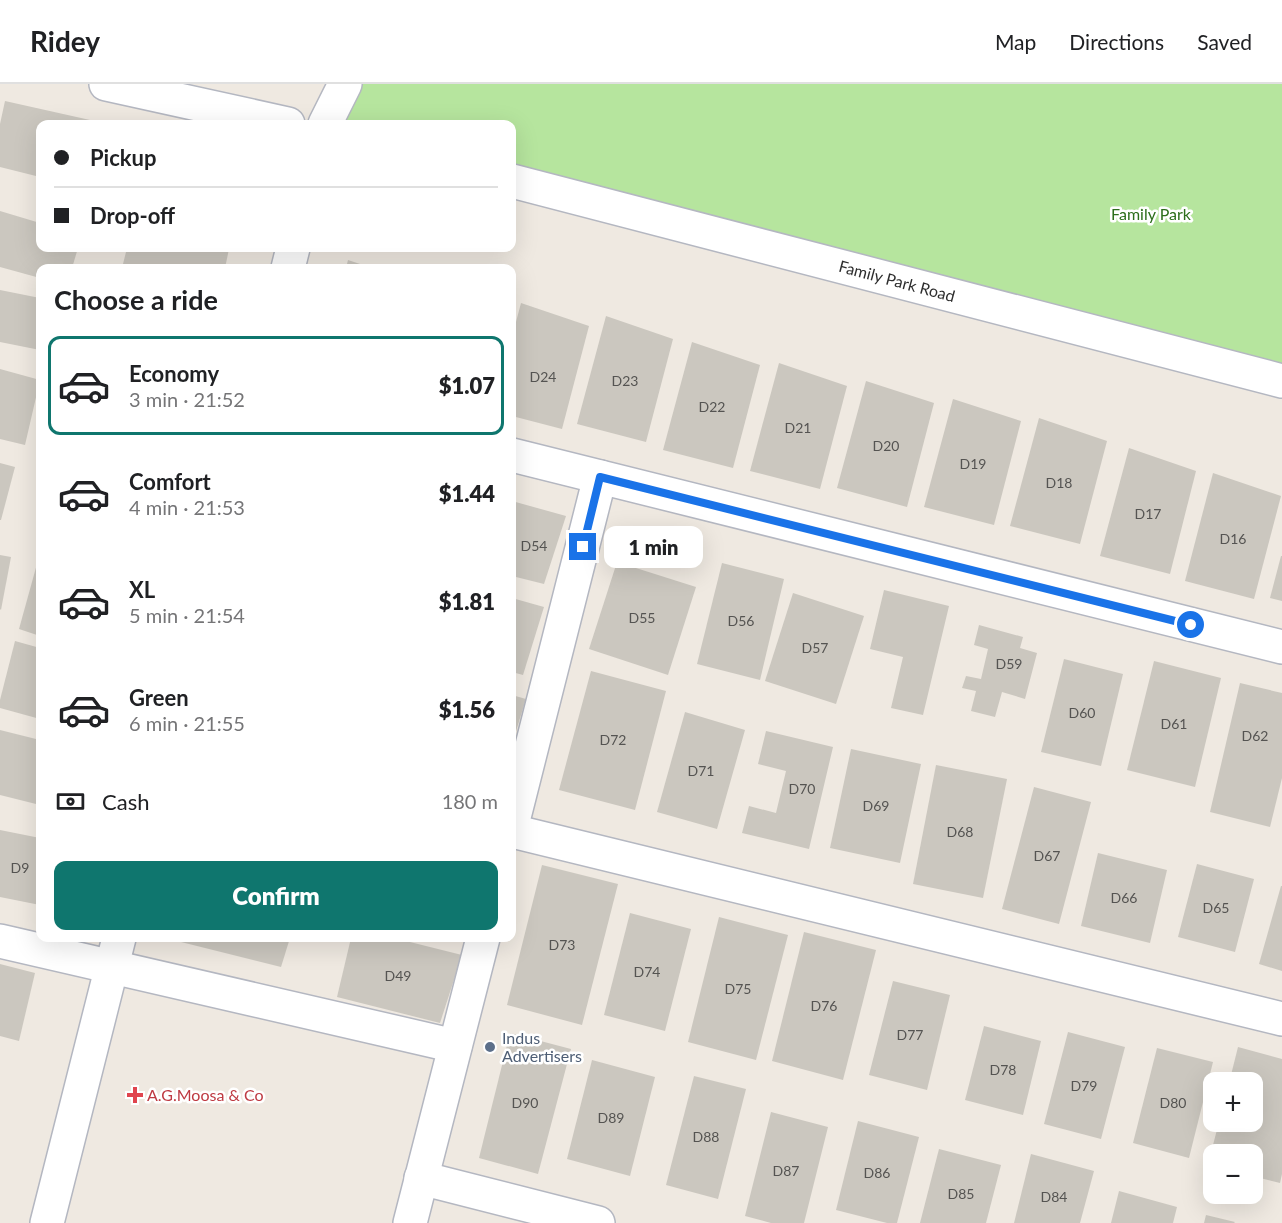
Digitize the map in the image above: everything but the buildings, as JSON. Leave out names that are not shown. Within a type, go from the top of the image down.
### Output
[{"type":"street","points":[[106,84],[270,120]]},
{"type":"street","points":[[327,120],[345,84]]},
{"type":"street","name":"Family Park Road","points":[[516,182],[1282,381]]},
{"type":"street","points":[[516,455],[1282,647]]},
{"type":"street","points":[[516,809],[600,477]]},
{"type":"street","points":[[516,832],[1282,1018]]},
{"type":"street","points":[[0,941],[115,952],[455,1046]]},
{"type":"street","points":[[410,1223],[482,942]]},
{"type":"street","points":[[47,1223],[115,952]]},
{"type":"street","points":[[421,1178],[598,1223]]},
{"type":"green space","name":"Family Park","points":[[345,84],[1282,84],[1282,381],[516,182],[516,120],[327,120]]},
{"type":"place","name":"Indus Advertisers","points":[[490,1047]]},
{"type":"place","name":"A.G.Moosa & Co","points":[[135,1095]]},
{"type":"route","points":[[583,547],[600,477],[1191,625]]}]
